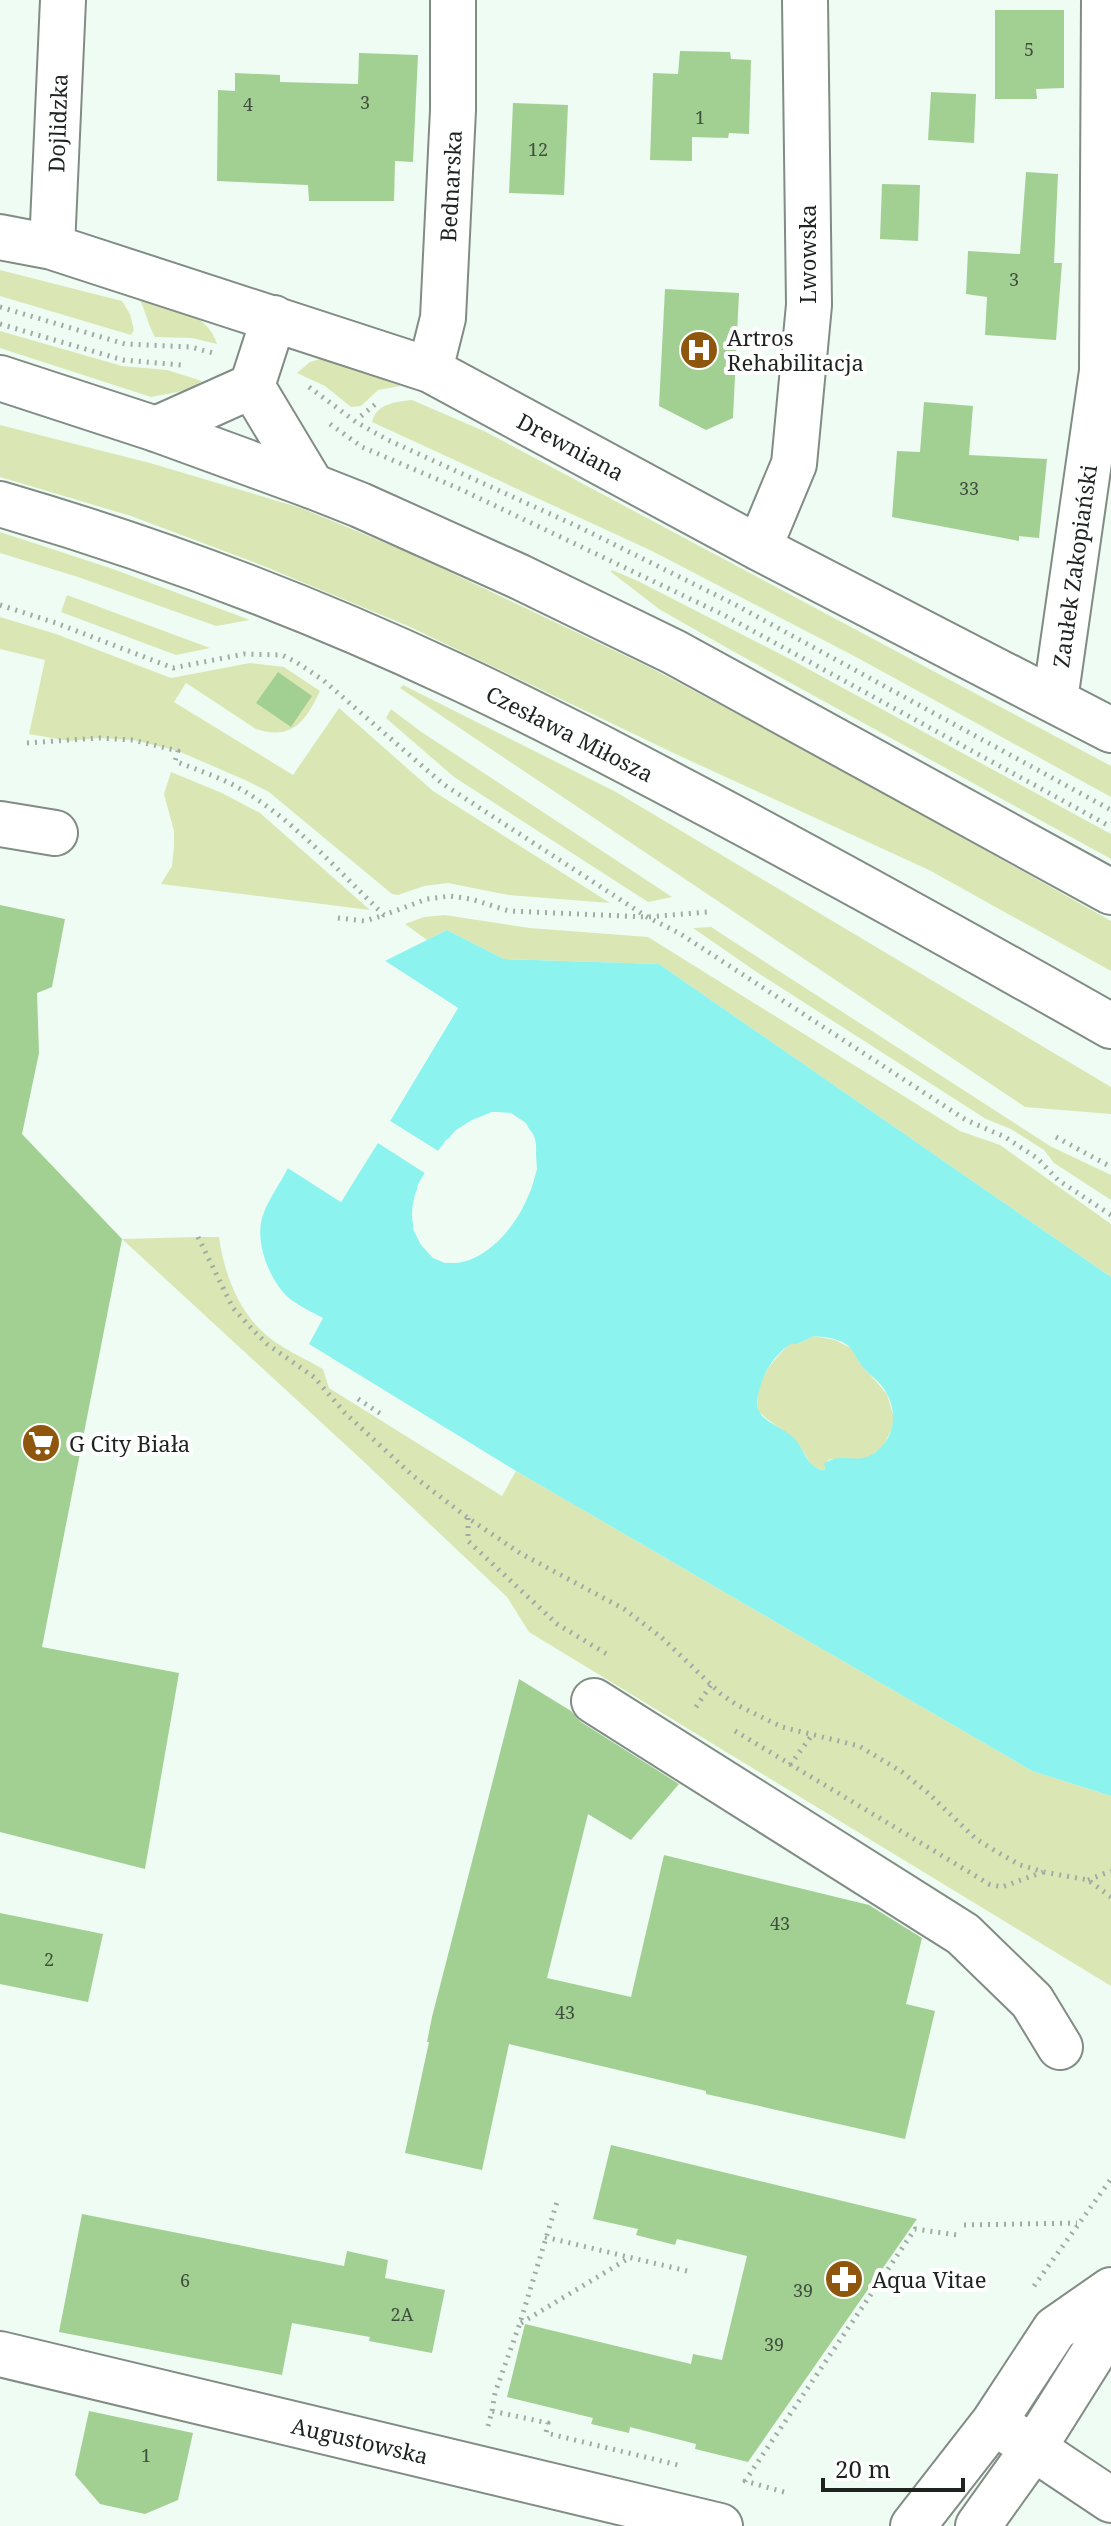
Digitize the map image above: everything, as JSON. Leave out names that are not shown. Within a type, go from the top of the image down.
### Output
[{"type":"street","name":"Dojlidzka","points":[[52,247],[63,0]]},
{"type":"street","name":"Bednarska","points":[[430,370],[443,318],[453,110],[453,0]]},
{"type":"street","name":"Lwowska","points":[[759,548],[794,464],[809,305],[805,0]]},
{"type":"street","name":"Zaułek Zakopiański","points":[[1055,700],[1102,371],[1104,0]]},
{"type":"street","name":"Drewniana","points":[[0,237],[52,247],[430,370],[759,548],[1111,730]]},
{"type":"street","points":[[156,429],[252,386],[274,318]]},
{"type":"street","points":[[0,378],[156,429],[312,486],[506,570],[674,652],[1111,892]]},
{"type":"street","points":[[252,386],[312,486]]},
{"type":"street","name":"Czesława Miłosza","points":[[0,504],[73,525],[219,578],[359,633],[451,674],[681,790],[891,902],[1111,1026]]},
{"type":"street","points":[[0,824],[55,833]]},
{"type":"street","points":[[594,1701],[963,1934],[1032,2001],[1060,2047]]},
{"type":"street","points":[[921,2523],[994,2422],[1055,2329],[1111,2290]]},
{"type":"street","points":[[978,2526],[1033,2449],[1094,2352],[1111,2304]]},
{"type":"street","name":"Augustowska","points":[[0,2354],[720,2526]]},
{"type":"street","points":[[994,2422],[1111,2500]]},
{"type":"path","points":[[0,307],[125,344],[191,347],[219,355]]},
{"type":"path","points":[[0,324],[123,360],[143,358],[187,365]]},
{"type":"path","points":[[303,385],[388,440],[581,528],[734,604],[1111,810]]},
{"type":"path","points":[[0,605],[173,668],[244,654],[282,655],[296,662],[323,680],[443,784],[966,1120],[1005,1137],[1037,1158],[1058,1180],[1111,1215]]},
{"type":"path","points":[[27,743],[99,738],[133,740],[178,751],[175,761],[240,788],[288,823],[384,915]]},
{"type":"path","points":[[338,918],[365,921],[427,899],[450,896],[509,911],[647,917],[708,912]]},
{"type":"path","points":[[1056,1137],[1111,1167]]},
{"type":"path","points":[[198,1237],[233,1308],[252,1329],[267,1344],[314,1377],[355,1423],[412,1475],[468,1518],[529,1559],[624,1609],[661,1637],[711,1685],[737,1705],[782,1727],[859,1746],[928,1793],[976,1839],[1020,1865],[1088,1880],[1111,1897]]},
{"type":"path","points":[[358,1399],[384,1416]]},
{"type":"path","points":[[468,1518],[468,1541],[557,1624],[620,1662]]},
{"type":"path","points":[[683,1700],[696,1707],[711,1685]]},
{"type":"path","points":[[723,1724],[989,1884],[1002,1887],[1044,1872]]},
{"type":"path","points":[[790,1765],[812,1735]]},
{"type":"path","points":[[1088,1880],[1111,1871]]},
{"type":"path","points":[[492,2411],[495,2393],[557,2202]]},
{"type":"path","points":[[964,2225],[1078,2223]]},
{"type":"path","points":[[784,2492],[745,2481],[915,2229],[957,2235]]},
{"type":"path","points":[[545,2237],[687,2271]]},
{"type":"path","points":[[520,2323],[630,2257]]},
{"type":"green space","points":[[0,270],[122,301],[130,314],[134,330],[131,335],[0,296]]},
{"type":"green space","points":[[137,294],[195,317],[212,333],[217,344],[192,338],[155,337]]},
{"type":"green space","points":[[0,331],[122,366],[167,370],[202,381],[188,390],[151,397],[0,348]]},
{"type":"green space","points":[[320,359],[401,386],[378,390],[361,406],[351,407],[325,386],[297,373],[310,362]]},
{"type":"green space","points":[[412,400],[486,432],[1111,766],[1111,797],[856,657],[652,551],[372,422],[382,407]]},
{"type":"green space","points":[[0,425],[150,463],[301,508],[412,554],[651,668],[837,767],[1111,921],[1111,971],[929,870],[682,757],[408,626],[261,565],[131,516],[0,477]]},
{"type":"green space","points":[[0,532],[113,569],[250,620],[216,626],[0,553]]},
{"type":"green space","points":[[612,570],[788,658],[1111,834],[1111,859],[659,609]]},
{"type":"green space","points":[[67,595],[210,648],[176,655],[61,612]]},
{"type":"green space","points":[[0,617],[56,634],[171,678],[250,663],[284,667],[320,691],[303,719],[288,730],[269,732],[256,729],[186,683],[174,702],[293,775],[339,708],[433,791],[610,903],[508,895],[448,883],[392,894],[269,792],[245,780],[178,751],[133,740],[99,738],[69,741],[29,734],[45,660],[0,649]]},
{"type":"green space","points":[[403,685],[616,792],[1111,1087],[1111,1114],[1025,1107],[400,688]]},
{"type":"green space","points":[[391,709],[672,897],[648,902],[454,777],[386,718]]},
{"type":"green space","points":[[171,772],[260,813],[370,910],[161,884],[172,866],[174,845],[174,831],[164,794]]},
{"type":"green space","points":[[445,915],[530,928],[648,937],[960,1131],[1000,1145],[1111,1224],[1111,1277],[659,964],[504,959],[447,930],[427,940],[405,924],[424,917]]},
{"type":"green space","points":[[711,927],[1050,1146],[1111,1175],[1111,1200],[1054,1163],[1044,1150],[1011,1129],[986,1119],[693,928]]},
{"type":"green space","points":[[219,1237],[233,1289],[246,1313],[270,1338],[323,1369],[329,1388],[502,1496],[516,1471],[1032,1771],[1111,1796],[1111,1986],[529,1632],[507,1597],[122,1239]]},
{"type":"green space","points":[[814,1336],[835,1340],[853,1349],[858,1361],[887,1394],[894,1418],[884,1445],[867,1459],[832,1459],[822,1470],[811,1463],[791,1437],[759,1412],[758,1402],[761,1383],[777,1357],[791,1343],[797,1344]]},
{"type":"water","points":[[447,930],[504,959],[659,964],[1111,1277],[1111,1796],[1032,1771],[516,1471],[309,1344],[323,1318],[283,1292],[266,1262],[261,1239],[264,1212],[288,1168],[341,1202],[377,1142],[425,1173],[415,1194],[414,1227],[424,1247],[443,1261],[454,1263],[477,1257],[503,1236],[524,1206],[535,1174],[534,1137],[511,1113],[492,1112],[446,1140],[438,1151],[390,1121],[458,1008],[385,961]],"holes":[[[814,1336],[837,1340],[849,1347],[886,1392],[893,1416],[890,1433],[873,1454],[859,1459],[831,1460],[824,1464],[826,1469],[822,1470],[809,1461],[791,1435],[763,1417],[757,1400],[765,1375],[780,1352],[791,1344]]]},
{"type":"pier","points":[[382,959],[458,1008],[390,1121],[438,1151],[456,1130],[472,1120],[492,1112],[511,1113],[526,1123],[535,1141],[537,1169],[531,1190],[516,1218],[498,1241],[475,1257],[461,1262],[445,1263],[433,1258],[421,1245],[413,1229],[413,1216],[418,1184],[425,1173],[378,1143],[341,1202],[288,1168],[289,1164],[340,1196],[374,1140],[379,1139],[429,1171],[418,1200],[417,1228],[424,1243],[435,1255],[445,1259],[473,1253],[495,1238],[506,1227],[527,1189],[533,1169],[531,1142],[523,1125],[510,1117],[493,1116],[474,1124],[459,1133],[438,1155],[386,1123],[453,1009],[383,965]]},
{"type":"building","points":[[995,10],[1064,10],[1064,88],[1036,89],[1037,99],[995,99]]},
{"type":"building","points":[[680,51],[730,52],[731,59],[751,60],[749,134],[729,133],[728,138],[692,137],[692,161],[650,160],[653,73],[678,74]]},
{"type":"building","points":[[359,53],[418,55],[413,162],[395,161],[394,201],[309,201],[308,185],[217,181],[218,90],[235,91],[235,73],[280,75],[280,82],[358,84]]},
{"type":"building","points":[[931,92],[976,94],[974,143],[928,140]]},
{"type":"building","points":[[513,103],[568,105],[564,195],[509,193]]},
{"type":"building","points":[[1026,172],[1058,174],[1054,263],[1062,263],[1056,340],[985,335],[987,297],[966,294],[968,251],[1020,254]]},
{"type":"building","points":[[882,184],[920,185],[918,241],[880,239]]},
{"type":"building","name":"Artros Rehabilitacja","points":[[665,289],[739,293],[733,418],[706,430],[659,406]]},
{"type":"building","points":[[924,402],[973,406],[969,455],[1047,459],[1039,538],[1019,536],[1019,541],[892,517],[897,451],[920,452]]},
{"type":"building","points":[[278,672],[312,696],[291,727],[256,703]]},
{"type":"building","name":"G City Biała","points":[[0,905],[65,919],[52,987],[37,993],[39,1053],[22,1134],[122,1239],[42,1647],[179,1673],[145,1869],[0,1832]]},
{"type":"building","points":[[519,1679],[679,1784],[631,1840],[588,1814],[547,1978],[631,1997],[664,1855],[869,1905],[922,1938],[906,2004],[935,2011],[905,2139],[706,2094],[706,2091],[509,2044],[482,2170],[405,2153],[432,2017]]},
{"type":"building","points":[[0,1913],[103,1934],[88,2002],[0,1984]]},
{"type":"building","points":[[611,2145],[917,2219],[748,2462],[695,2449],[696,2444],[630,2427],[629,2433],[591,2424],[593,2418],[507,2397],[525,2324],[691,2364],[693,2354],[722,2360],[747,2256],[677,2239],[675,2245],[636,2235],[638,2229],[593,2219]]},
{"type":"building","points":[[82,2214],[344,2266],[347,2251],[388,2260],[385,2278],[445,2290],[432,2353],[369,2341],[370,2337],[292,2323],[282,2375],[59,2332]]},
{"type":"building","points":[[89,2411],[193,2433],[178,2500],[145,2514],[100,2504],[75,2475]]},
{"type":"place","name":"Artros Rehabilitacja","points":[[699,350]]},
{"type":"place","name":"G City Biała","points":[[41,1443]]},
{"type":"place","name":"Aqua Vitae","points":[[844,2279]]}]
